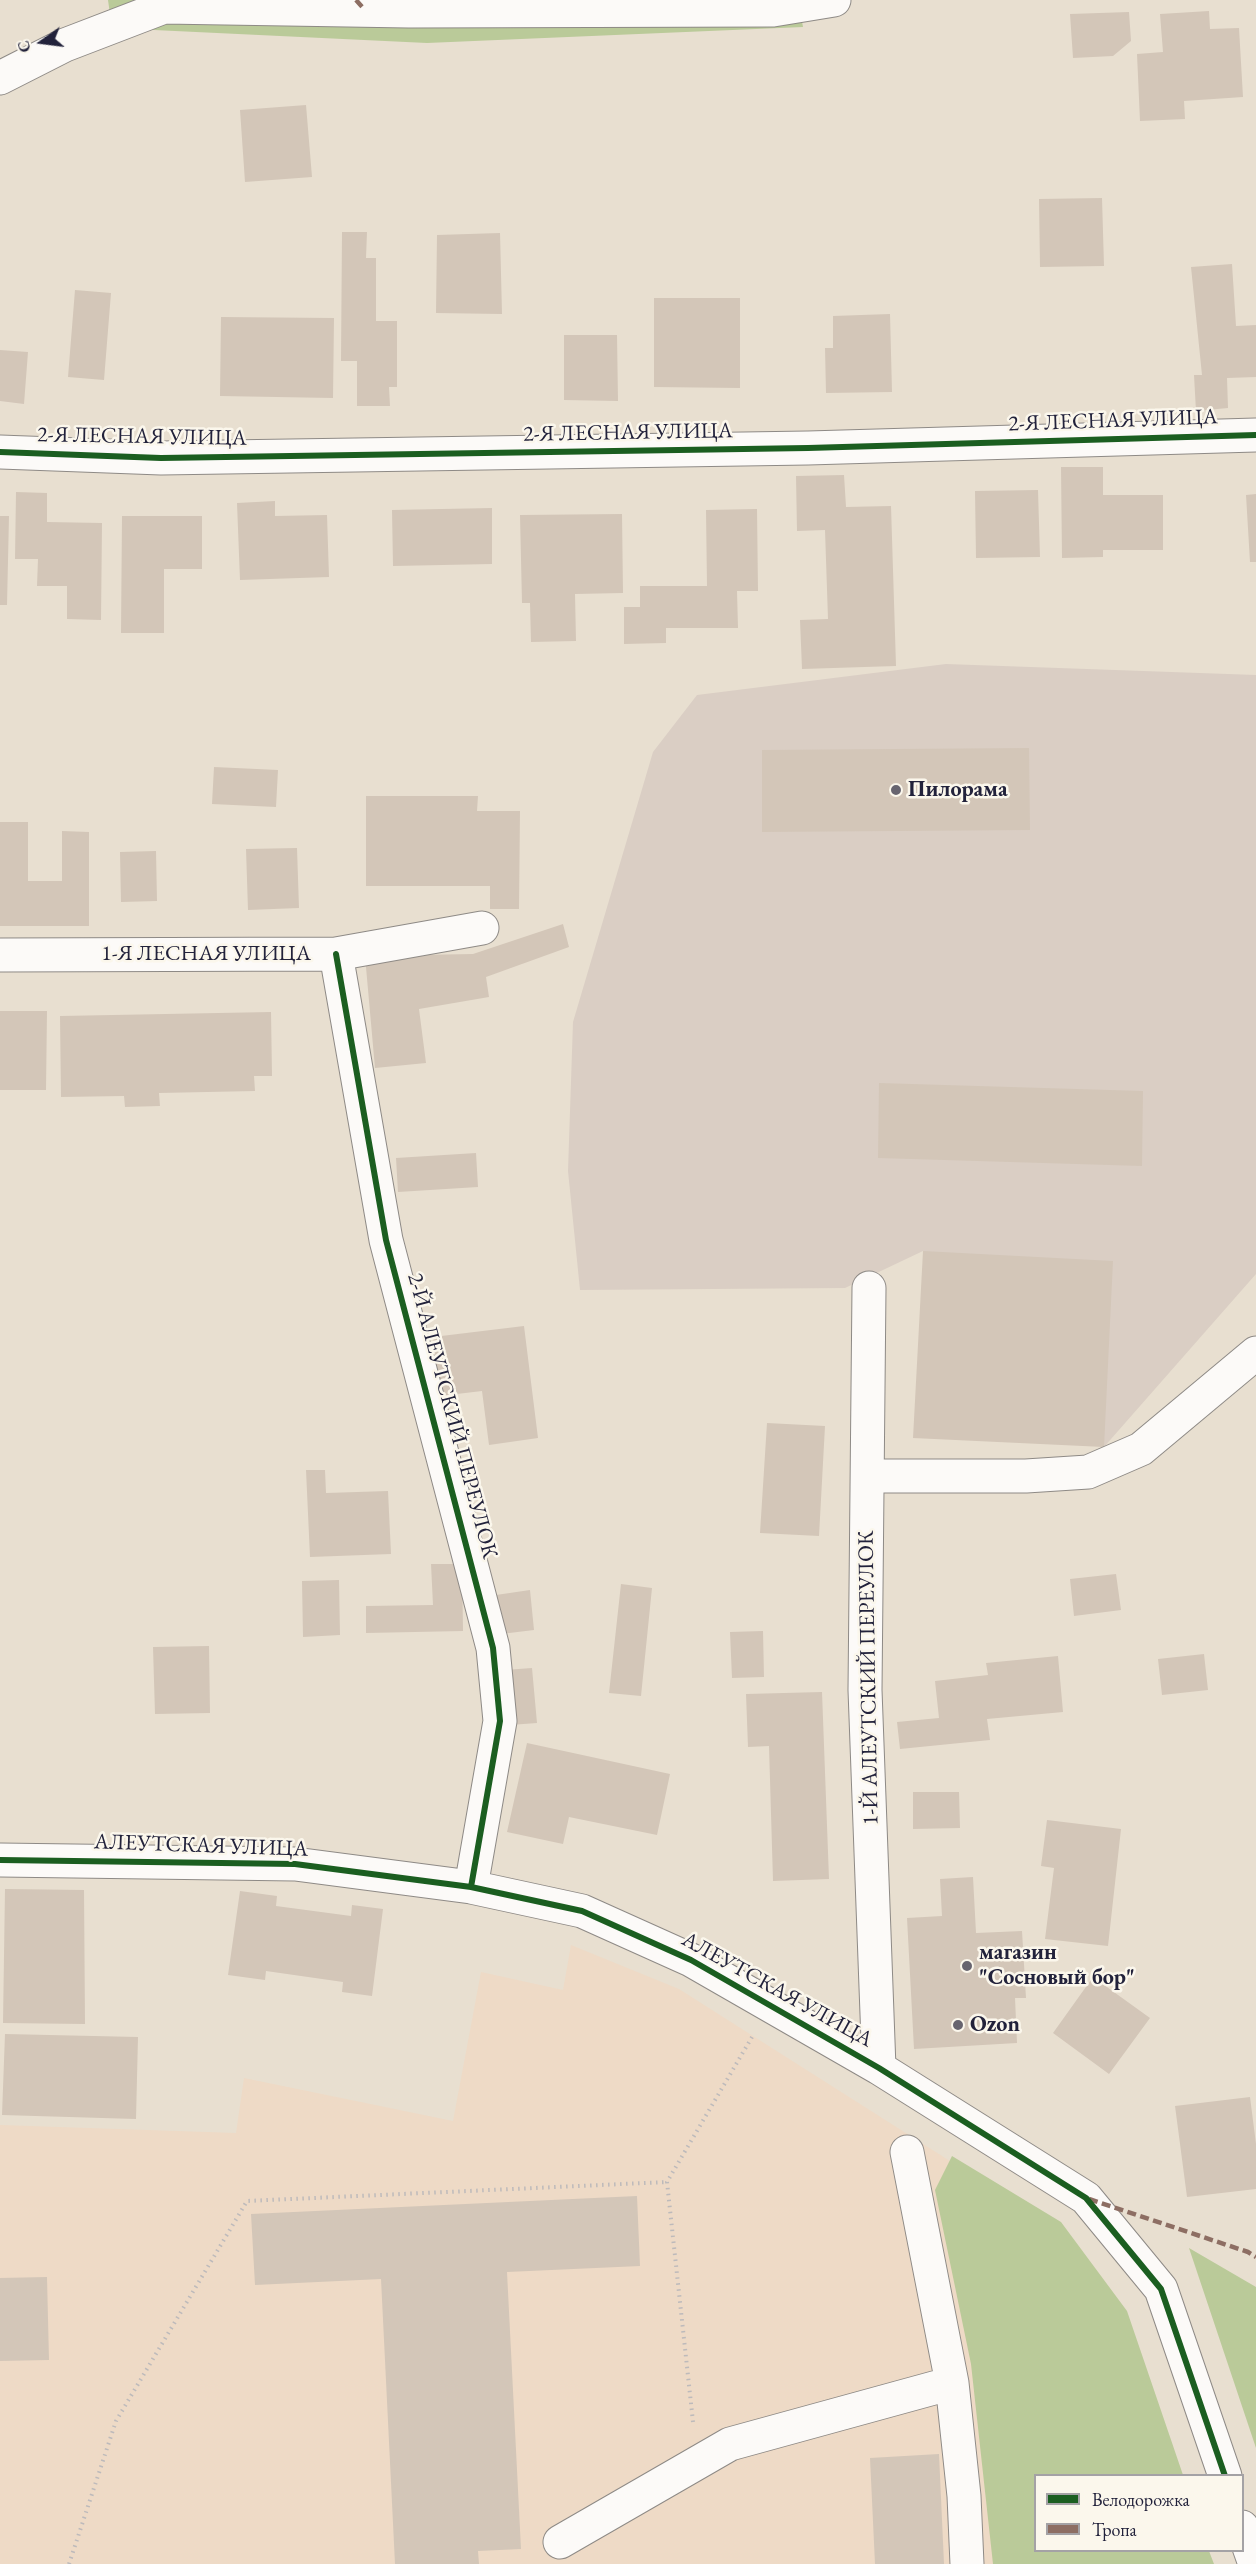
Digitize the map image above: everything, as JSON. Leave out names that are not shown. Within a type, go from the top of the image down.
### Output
[{"type":"street","points":[[0,78],[65,45],[164,7],[773,10],[834,0]]},
{"type":"street","name":"2-Я ЛЕСНАЯ УЛИЦА","points":[[0,452],[161,458],[808,448],[1256,435]]},
{"type":"street","name":"1-Я ЛЕСНАЯ УЛИЦА","points":[[0,955],[336,954],[482,928]]},
{"type":"street","name":"2-Й АЛЕУТСКИЙ ПЕРЕУЛОК","points":[[336,954],[386,1240],[493,1648],[500,1721],[471,1887]]},
{"type":"street","name":"1-Й АЛЕУТСКИЙ ПЕРЕУЛОК","points":[[869,1288],[865,1690],[879,2068]]},
{"type":"street","points":[[868,1476],[1026,1476],[1088,1472],[1141,1449],[1256,1353]]},
{"type":"street","name":"АЛЕУТСКАЯ УЛИЦА","points":[[0,1860],[295,1864],[471,1887],[582,1911],[691,1959],[879,2068],[1086,2198],[1161,2289],[1225,2474]]},
{"type":"street","points":[[907,2152],[952,2383],[964,2496],[967,2564]]},
{"type":"street","points":[[560,2542],[730,2445],[952,2383]]},
{"type":"street","points":[[1244,2533],[1255,2564]]},
{"type":"path","points":[[697,2464],[667,2182],[770,2005]]},
{"type":"path","points":[[69,2564],[116,2421],[247,2201],[667,2182]]},
{"type":"shaded area","points":[[946,664],[1256,675],[1256,1274],[1104,1447],[923,1251],[845,1288],[580,1290],[568,1171],[573,1022],[653,752],[697,695]]},
{"type":"shaded area","points":[[571,1945],[679,1989],[1057,2229],[1036,2474],[1034,2474],[1034,2552],[1054,2552],[1163,2564],[0,2564],[0,2125],[236,2133],[244,2078],[453,2121],[481,1972],[563,1990]]},
{"type":"green space","points":[[108,0],[798,0],[803,27],[427,43],[112,28]]},
{"type":"green space","points":[[952,2156],[1061,2222],[1127,2311],[1183,2474],[1034,2474],[1034,2552],[1209,2552],[1214,2564],[993,2564],[971,2364],[935,2190]]},
{"type":"green space","points":[[1189,2248],[1256,2287],[1256,2448]]},
{"type":"building","points":[[1209,11],[1210,29],[1239,28],[1243,97],[1184,101],[1185,119],[1140,121],[1137,54],[1163,52],[1160,14]]},
{"type":"building","points":[[1129,12],[1131,41],[1113,56],[1073,58],[1070,14]]},
{"type":"building","points":[[306,105],[312,177],[245,182],[240,110]]},
{"type":"building","points":[[1102,198],[1104,266],[1040,267],[1039,199]]},
{"type":"building","points":[[342,232],[367,232],[366,258],[376,258],[376,321],[397,321],[397,387],[389,387],[390,406],[357,406],[357,361],[341,361]]},
{"type":"building","points":[[500,233],[502,314],[436,313],[437,235]]},
{"type":"building","points":[[1232,264],[1236,326],[1256,325],[1256,377],[1227,378],[1228,408],[1196,411],[1194,375],[1202,375],[1191,267]]},
{"type":"building","points":[[75,290],[111,293],[104,380],[68,377]]},
{"type":"building","points":[[654,298],[740,298],[740,388],[654,387]]},
{"type":"building","points":[[890,314],[892,392],[826,393],[825,348],[833,348],[833,316]]},
{"type":"building","points":[[221,317],[334,318],[333,398],[220,396]]},
{"type":"building","points":[[564,335],[617,335],[618,401],[564,400]]},
{"type":"building","points":[[0,350],[28,352],[24,404],[0,401]]},
{"type":"building","points":[[1061,467],[1103,467],[1103,495],[1163,495],[1163,550],[1103,550],[1103,557],[1062,558]]},
{"type":"building","points":[[844,475],[846,507],[891,506],[896,666],[802,669],[800,620],[828,619],[825,530],[797,531],[796,476]]},
{"type":"building","points":[[1038,490],[1040,557],[976,558],[975,491]]},
{"type":"building","points":[[16,492],[47,493],[47,522],[102,523],[101,620],[67,619],[67,586],[37,586],[38,559],[15,559]]},
{"type":"building","points":[[1256,494],[1256,562],[1250,562],[1246,495]]},
{"type":"building","points":[[275,501],[275,516],[327,515],[329,577],[240,580],[237,503]]},
{"type":"building","points":[[492,508],[492,564],[393,566],[392,510]]},
{"type":"building","points":[[757,509],[758,591],[737,591],[738,628],[666,628],[666,643],[624,644],[624,607],[640,607],[640,586],[707,586],[706,510]]},
{"type":"building","points":[[622,514],[623,593],[575,594],[576,641],[531,642],[530,603],[522,603],[520,515]]},
{"type":"building","points":[[0,516],[9,516],[7,605],[0,605]]},
{"type":"building","points":[[122,516],[202,516],[202,569],[164,569],[164,633],[121,633]]},
{"type":"building","name":"Пилорама","points":[[1029,748],[1030,830],[762,832],[762,750]]},
{"type":"building","points":[[214,767],[278,770],[276,807],[212,804]]},
{"type":"building","points":[[366,796],[478,796],[477,811],[520,811],[519,909],[490,909],[490,886],[366,886]]},
{"type":"building","points":[[0,822],[28,822],[28,881],[62,881],[62,831],[89,832],[89,926],[0,926]]},
{"type":"building","points":[[297,848],[299,908],[248,910],[246,849]]},
{"type":"building","points":[[156,851],[157,901],[121,902],[120,852]]},
{"type":"building","points":[[563,924],[569,947],[486,977],[489,997],[419,1009],[426,1063],[375,1068],[365,956],[473,954]]},
{"type":"building","points":[[0,1011],[47,1011],[46,1090],[0,1090]]},
{"type":"building","points":[[271,1012],[272,1076],[254,1076],[255,1091],[159,1093],[160,1106],[125,1107],[124,1096],[61,1097],[60,1016]]},
{"type":"building","points":[[879,1083],[1143,1091],[1142,1166],[878,1158]]},
{"type":"building","points":[[476,1153],[478,1187],[398,1192],[396,1158]]},
{"type":"building","points":[[923,1251],[1113,1261],[1104,1447],[913,1438]]},
{"type":"building","points":[[524,1326],[538,1438],[489,1445],[482,1391],[440,1396],[433,1337]]},
{"type":"building","points":[[767,1423],[825,1426],[819,1536],[760,1533]]},
{"type":"building","points":[[306,1470],[325,1470],[326,1493],[388,1491],[391,1554],[310,1557]]},
{"type":"building","points":[[431,1564],[462,1564],[463,1631],[366,1633],[366,1606],[433,1605]]},
{"type":"building","points":[[1116,1574],[1121,1610],[1074,1616],[1070,1579]]},
{"type":"building","points":[[339,1580],[340,1635],[303,1637],[302,1581]]},
{"type":"building","points":[[621,1584],[652,1588],[641,1696],[609,1693]]},
{"type":"building","points":[[530,1590],[534,1630],[501,1634],[496,1595]]},
{"type":"building","points":[[763,1631],[764,1677],[732,1678],[730,1632]]},
{"type":"building","points":[[209,1646],[210,1713],[155,1714],[153,1647]]},
{"type":"building","points":[[1204,1654],[1208,1690],[1162,1695],[1158,1659]]},
{"type":"building","points":[[1058,1656],[1063,1712],[987,1719],[990,1740],[900,1749],[897,1722],[939,1718],[935,1681],[988,1675],[986,1663]]},
{"type":"building","points":[[532,1668],[537,1723],[510,1725],[505,1670]]},
{"type":"building","points":[[822,1692],[829,1879],[773,1881],[769,1746],[748,1747],[746,1694]]},
{"type":"building","points":[[527,1743],[670,1774],[657,1835],[569,1817],[563,1844],[507,1832]]},
{"type":"building","points":[[913,1792],[959,1792],[960,1828],[913,1829]]},
{"type":"building","points":[[1047,1820],[1121,1829],[1108,1946],[1045,1939],[1054,1868],[1041,1866]]},
{"type":"building","name":"магазин \"Сосновый бор\"","points":[[973,1877],[976,1933],[1022,1931],[1026,1998],[1015,1998],[1017,2043],[914,2049],[907,1918],[942,1916],[940,1879]]},
{"type":"building","points":[[5,1889],[84,1890],[85,2024],[3,2023]]},
{"type":"building","points":[[240,1891],[277,1896],[276,1906],[351,1916],[352,1905],[383,1909],[372,1996],[342,1992],[343,1982],[266,1971],[265,1980],[228,1975]]},
{"type":"building","points":[[1093,1977],[1150,2018],[1109,2074],[1053,2033]]},
{"type":"building","points":[[5,2034],[138,2037],[136,2119],[2,2115]]},
{"type":"building","points":[[1250,2097],[1256,2144],[1256,2189],[1187,2197],[1175,2106]]},
{"type":"building","points":[[637,2196],[640,2266],[507,2272],[521,2549],[478,2551],[479,2564],[395,2564],[381,2279],[255,2285],[251,2214]]},
{"type":"building","points":[[47,2277],[49,2360],[0,2361],[0,2278]]},
{"type":"building","points":[[939,2454],[944,2564],[875,2564],[870,2458]]},
{"type":"marked path","points":[[356,0],[365,10]]},
{"type":"marked path","points":[[1089,2199],[1248,2252],[1256,2257]]},
{"type":"cycle path","points":[[0,452],[161,458],[808,448],[1256,435]]},
{"type":"cycle path","points":[[336,954],[386,1240],[493,1648],[500,1721],[471,1887]]},
{"type":"cycle path","points":[[0,1860],[295,1864],[471,1887],[582,1911],[691,1960],[879,2068],[1086,2198],[1161,2289],[1224,2474]]},
{"type":"place","name":"Пилорама","points":[[896,790]]},
{"type":"place","name":"магазин \"Сосновый бор\"","points":[[967,1966]]},
{"type":"place","name":"Ozon","points":[[958,2025]]}]
